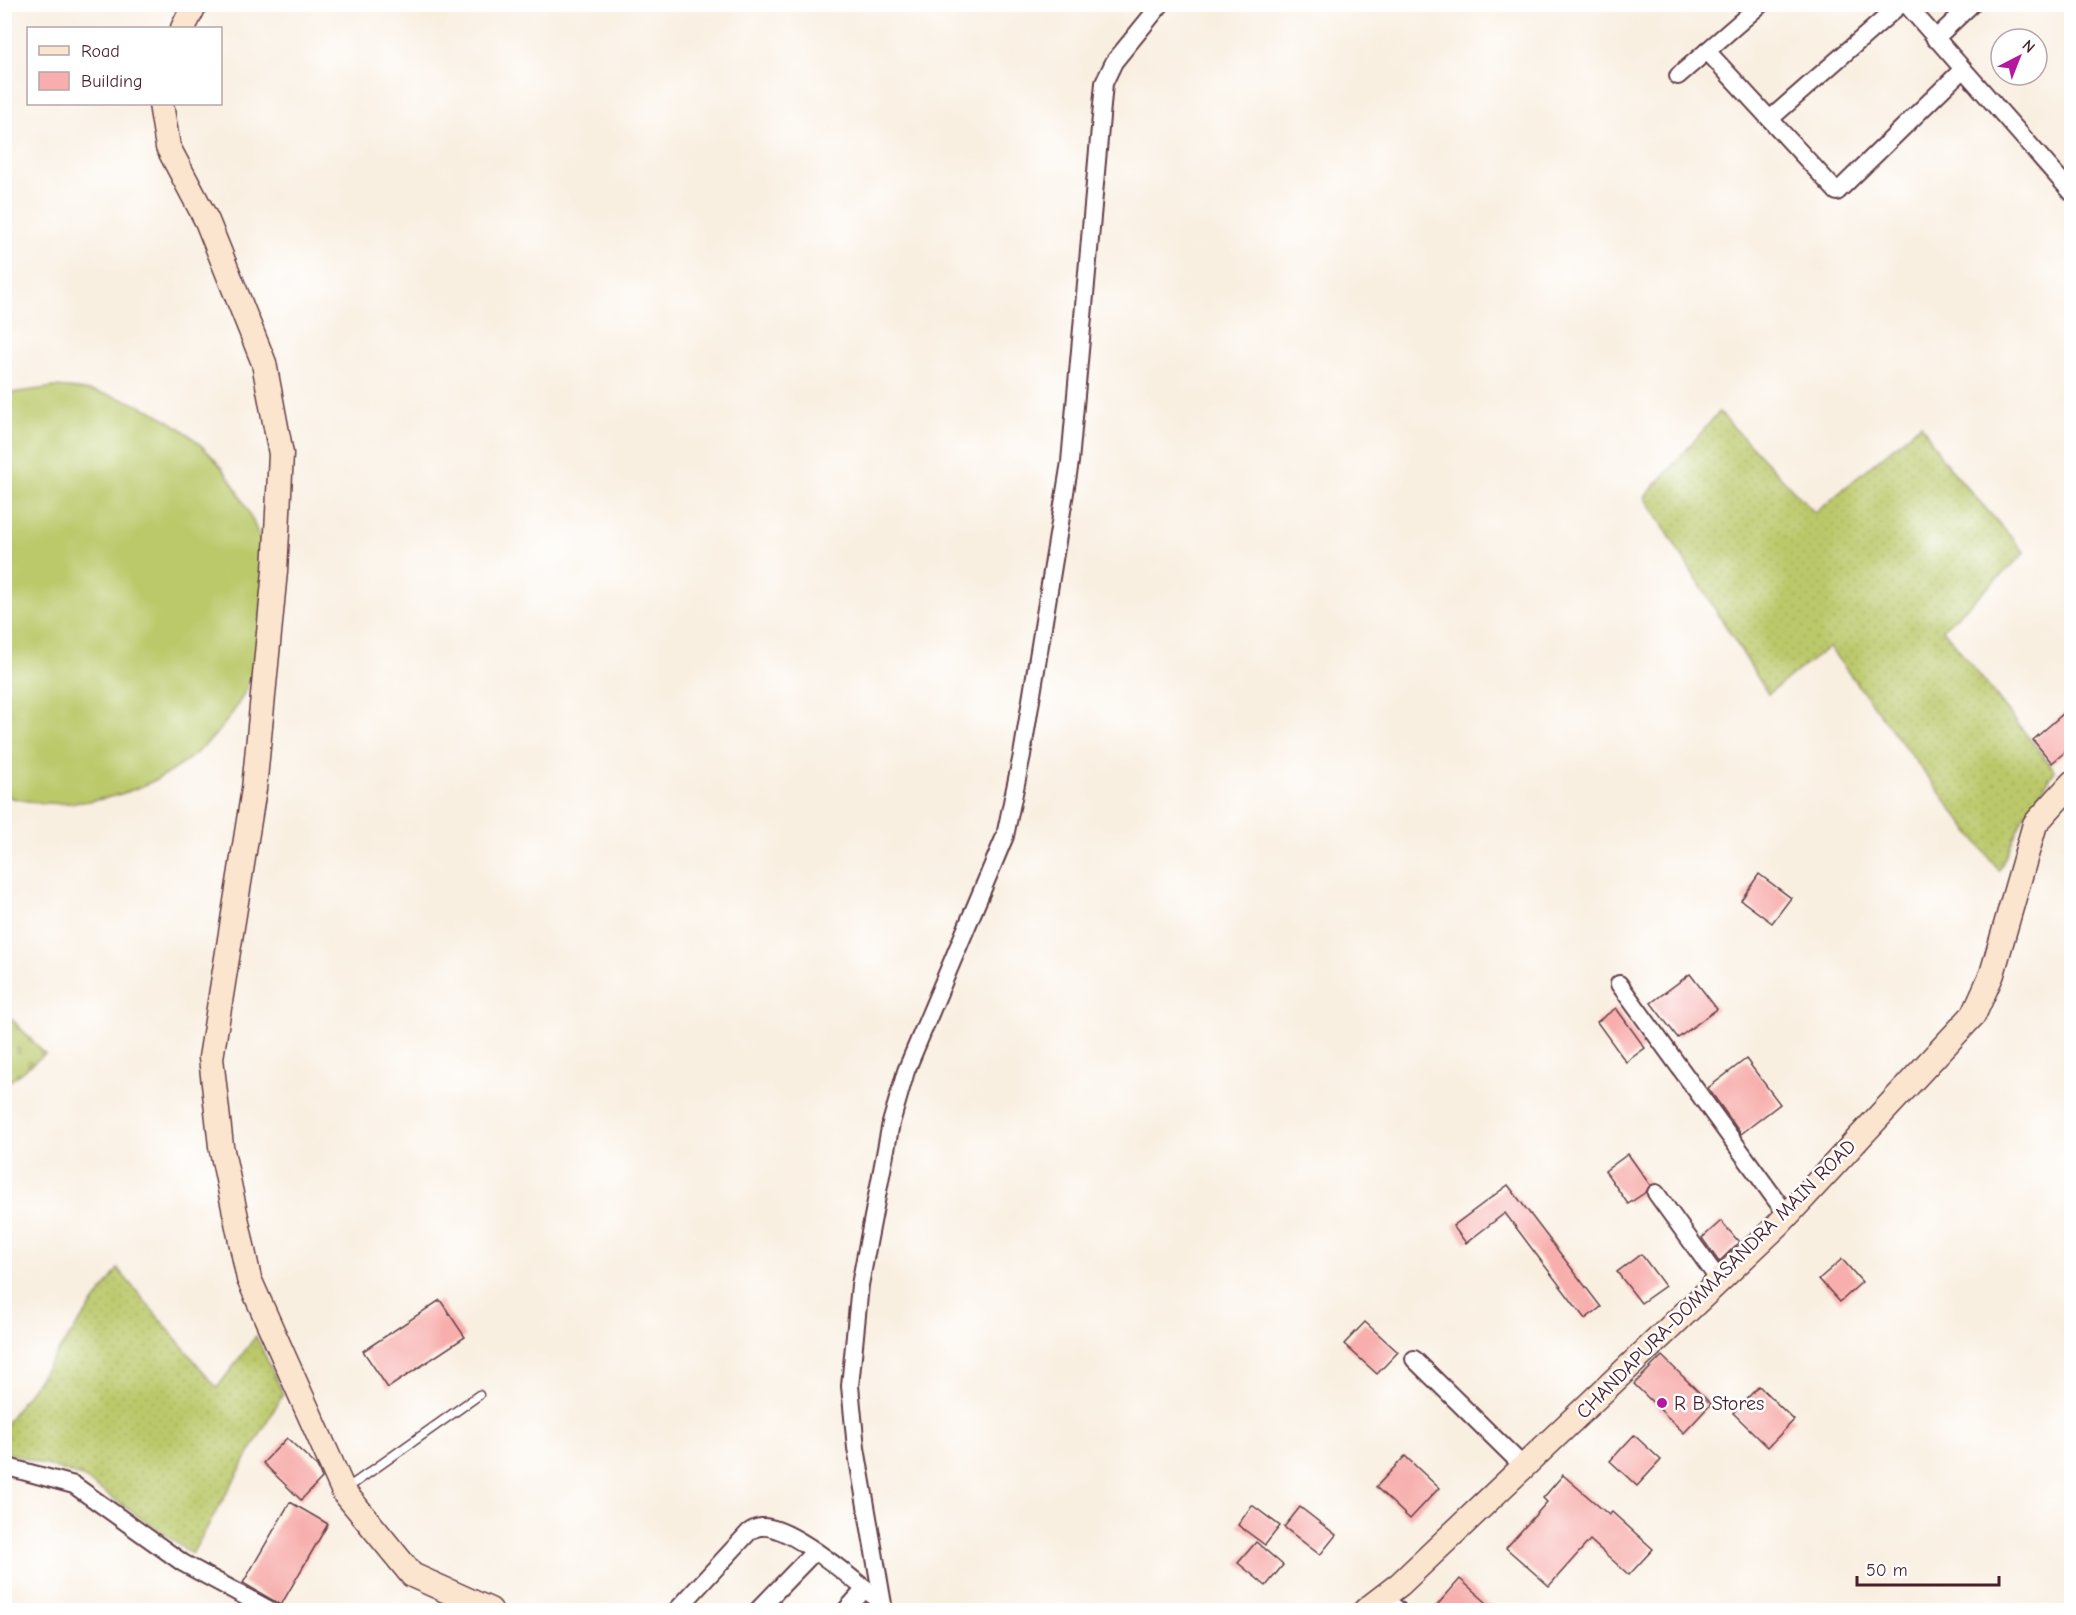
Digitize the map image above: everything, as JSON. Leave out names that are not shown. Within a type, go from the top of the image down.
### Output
[{"type":"street","points":[[184,27],[195,4]]},
{"type":"street","points":[[883,1607],[856,1448],[850,1386],[860,1285],[891,1123],[906,1071],[1005,836],[1022,755],[1070,462],[1104,82],[1114,62],[1161,4]]},
{"type":"street","points":[[1678,76],[1761,4]]},
{"type":"street","points":[[1770,120],[1901,4]]},
{"type":"street","points":[[1906,4],[2072,193]]},
{"type":"street","points":[[1935,39],[1972,4]]},
{"type":"street","points":[[1707,51],[1837,192],[1962,70]]},
{"type":"street","points":[[160,105],[168,147],[207,222],[264,363],[281,454],[275,571],[255,789],[211,1058],[221,1146],[249,1279],[344,1492],[412,1575],[490,1611]]},
{"type":"street","name":"CHANDAPURA-DOMMASANDRA MAIN ROAD","points":[[1382,1606],[1787,1215],[1974,1014],[1992,974],[2035,824],[2072,783]]},
{"type":"street","points":[[1619,984],[1787,1215]]},
{"type":"street","points":[[1656,1193],[1719,1280]]},
{"type":"street","points":[[1414,1359],[1524,1467]]},
{"type":"street","points":[[4,1467],[74,1485],[183,1563],[270,1611]]},
{"type":"street","points":[[677,1611],[748,1532],[760,1527],[775,1529],[815,1551],[865,1589],[883,1607]]},
{"type":"street","points":[[758,1611],[815,1551]]},
{"type":"street","points":[[846,1611],[865,1589]]},
{"type":"lane","points":[[344,1492],[351,1484],[479,1395]]},
{"type":"green space","points":[[55,387],[85,390],[141,406],[167,419],[190,436],[211,455],[230,479],[245,505],[261,542],[265,571],[258,658],[240,700],[217,732],[189,759],[156,780],[120,794],[82,802],[43,803],[5,796],[4,394]]},
{"type":"green space","points":[[1719,412],[1815,513],[1921,424],[1943,460],[2025,553],[1943,629],[2055,771],[2023,817],[1999,871],[1829,647],[1768,694],[1645,497]]},
{"type":"green space","points":[[5,1012],[45,1054],[5,1085]]},
{"type":"green space","points":[[118,1269],[217,1388],[256,1336],[283,1394],[192,1554],[81,1476],[5,1452],[5,1425]]},
{"type":"building","points":[[2072,706],[2072,746],[2052,763],[2033,740]]},
{"type":"building","points":[[1759,874],[1791,898],[1772,923],[1741,900]]},
{"type":"building","points":[[1690,974],[1717,1009],[1678,1038],[1651,1003]]},
{"type":"building","points":[[1616,1008],[1645,1048],[1626,1062],[1597,1022]]},
{"type":"building","points":[[1746,1059],[1780,1104],[1741,1134],[1708,1088]]},
{"type":"building","points":[[1628,1154],[1650,1185],[1646,1192],[1628,1204],[1605,1171]]},
{"type":"building","points":[[1508,1185],[1601,1307],[1585,1319],[1505,1213],[1466,1243],[1453,1226]]},
{"type":"building","points":[[1721,1221],[1739,1242],[1719,1262],[1702,1238]]},
{"type":"building","points":[[1641,1254],[1665,1286],[1641,1303],[1617,1272]]},
{"type":"building","points":[[1842,1259],[1862,1282],[1840,1302],[1819,1279]]},
{"type":"building","points":[[440,1300],[465,1337],[388,1388],[363,1351]]},
{"type":"building","points":[[1365,1322],[1398,1352],[1377,1374],[1344,1344]]},
{"type":"building","points":[[1662,1356],[1711,1404],[1684,1433],[1634,1384]]},
{"type":"building","points":[[1759,1386],[1794,1420],[1768,1447],[1733,1413]]},
{"type":"building","points":[[1634,1435],[1661,1460],[1637,1486],[1610,1461]]},
{"type":"building","points":[[287,1438],[317,1466],[322,1478],[301,1500],[263,1463]]},
{"type":"building","points":[[1405,1456],[1439,1488],[1410,1519],[1376,1487]]},
{"type":"building","points":[[1563,1475],[1609,1515],[1612,1512],[1653,1549],[1629,1575],[1590,1540],[1549,1586],[1506,1548],[1547,1502],[1543,1498]]},
{"type":"building","points":[[290,1502],[328,1524],[281,1605],[243,1583]]},
{"type":"building","points":[[1252,1505],[1280,1526],[1265,1545],[1238,1525]]},
{"type":"building","points":[[1300,1507],[1336,1535],[1320,1555],[1284,1527]]},
{"type":"building","points":[[1256,1542],[1283,1565],[1266,1586],[1238,1563]]},
{"type":"building","points":[[1460,1579],[1496,1611],[1432,1611]]},
{"type":"place","name":"R B Stores","points":[[1662,1403]]}]
